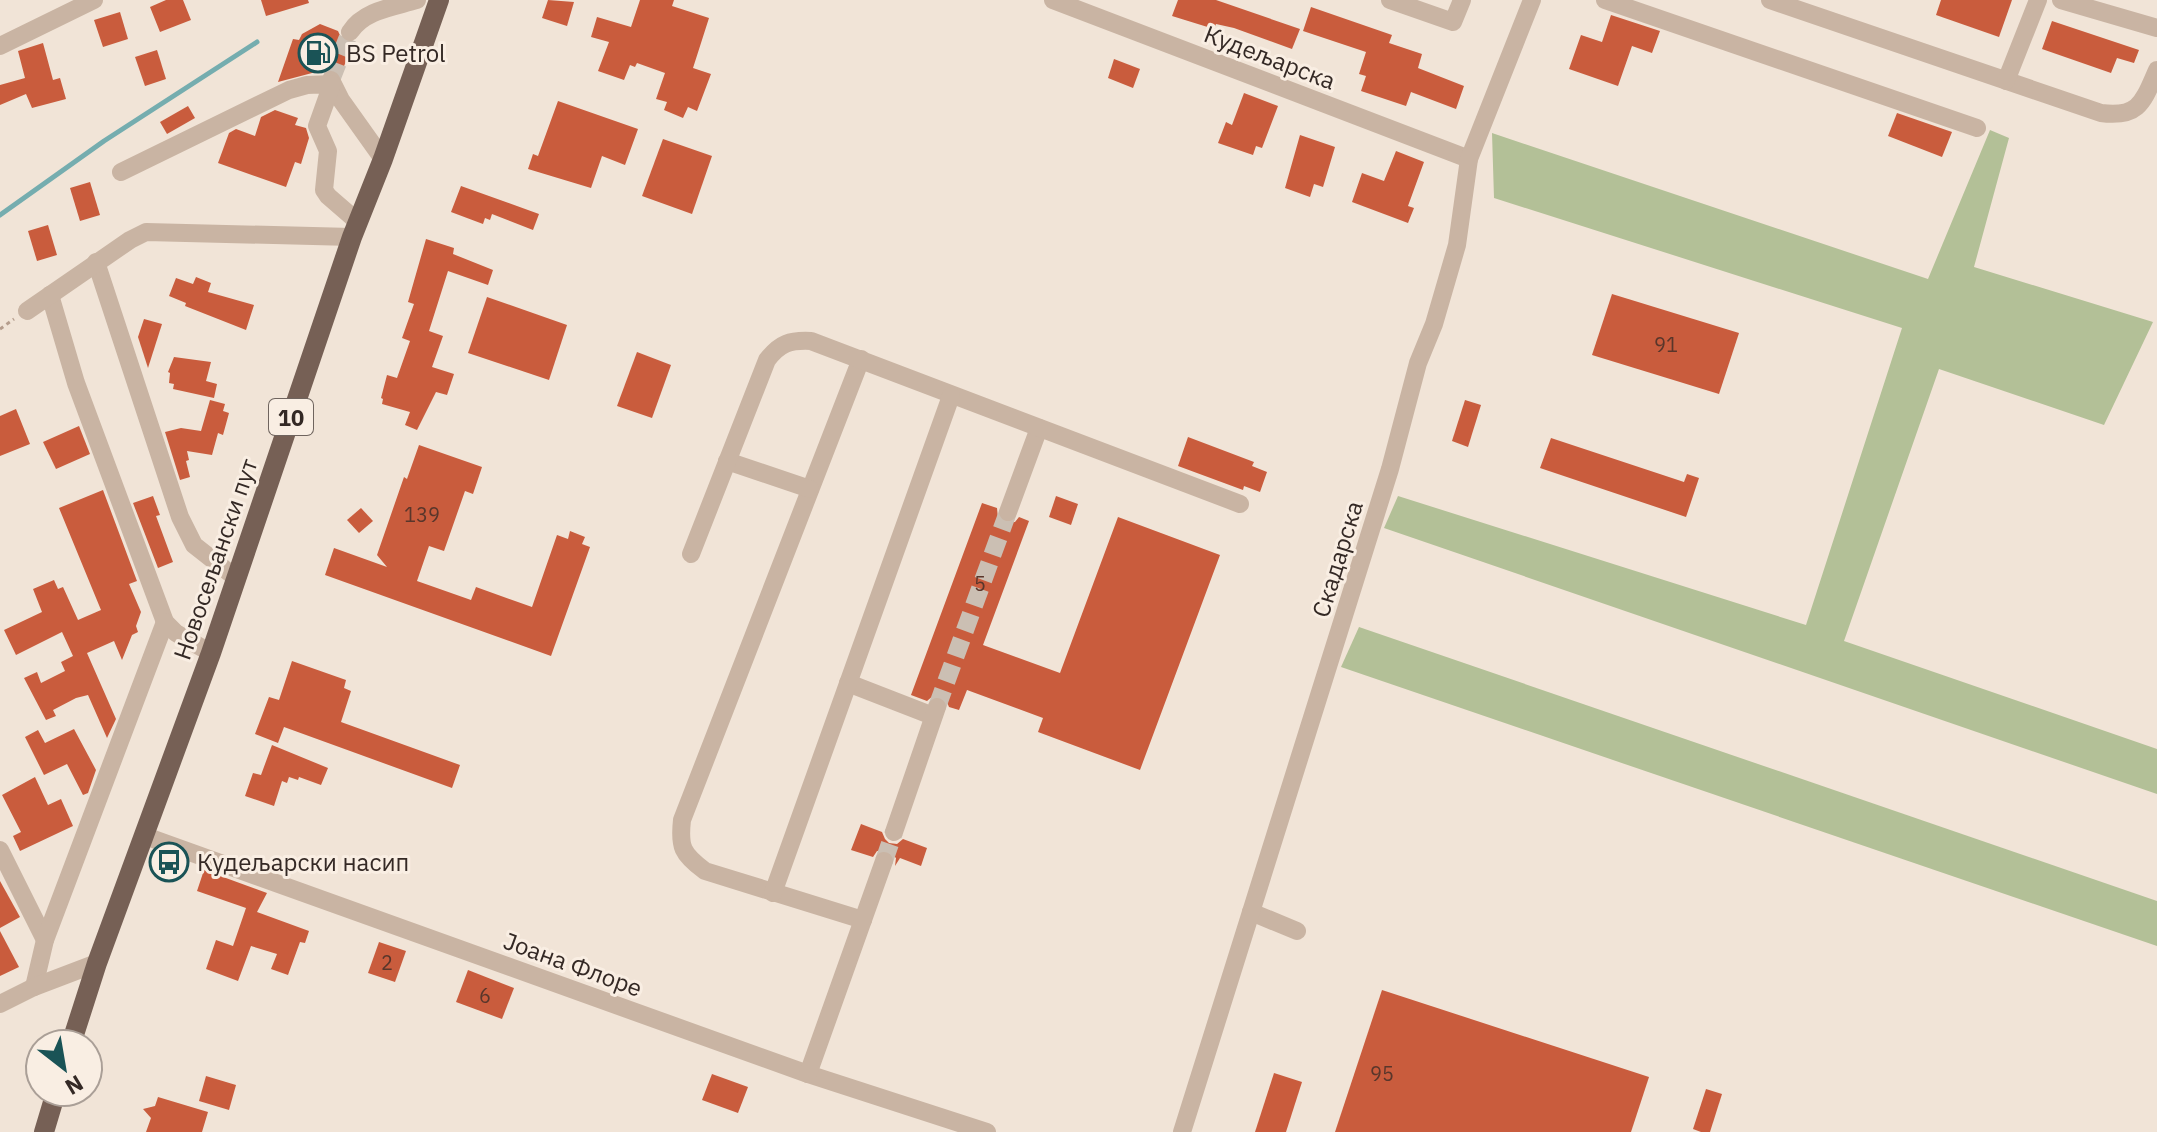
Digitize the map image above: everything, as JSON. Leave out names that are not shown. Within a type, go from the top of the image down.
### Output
[{"type":"main road","name":"Новосељански пут","points":[[76,1028],[211,653],[355,229],[439,0]]},
{"type":"main road","points":[[44,1132],[51,1108]]},
{"type":"street","points":[[0,46],[94,0]]},
{"type":"street","points":[[350,32],[371,14],[417,0]]},
{"type":"street","name":"Кудељарска","points":[[1053,0],[1469,159]]},
{"type":"street","points":[[1390,0],[1453,22],[1462,0]]},
{"type":"street","name":"Скадарска","points":[[1182,1132],[1390,469],[1427,364],[1434,324],[1457,245],[1469,159],[1532,0]]},
{"type":"street","points":[[1605,0],[1977,128]]},
{"type":"street","points":[[1770,0],[2101,113],[2116,115],[2138,107],[2157,70]]},
{"type":"street","points":[[2006,81],[2038,0]]},
{"type":"street","points":[[2061,0],[2157,28]]},
{"type":"street","points":[[332,82],[383,159]]},
{"type":"street","points":[[121,172],[289,90],[332,82]]},
{"type":"street","points":[[332,82],[317,126],[328,151],[323,185],[328,196],[355,229]]},
{"type":"street","points":[[27,311],[130,240],[153,231],[355,229]]},
{"type":"street","points":[[96,262],[180,517],[194,545],[236,578]]},
{"type":"street","points":[[50,295],[76,383],[165,622],[176,633],[211,653]]},
{"type":"street","points":[[691,554],[767,360],[778,346],[791,340],[811,341],[861,359],[1240,504]]},
{"type":"street","points":[[861,359],[682,820],[680,838],[684,853],[705,871],[863,920]]},
{"type":"street","points":[[773,893],[951,396]]},
{"type":"street","points":[[1008,512],[1039,428]]},
{"type":"street","points":[[727,461],[810,489]]},
{"type":"street","points":[[34,987],[45,940],[165,622]]},
{"type":"street","points":[[848,683],[935,711],[894,832]]},
{"type":"street","name":"Јоана Флоре","points":[[145,836],[808,1074],[987,1132]]},
{"type":"street","points":[[0,850],[45,940]]},
{"type":"street","points":[[808,1074],[884,861]]},
{"type":"street","points":[[1251,912],[1297,931]]},
{"type":"street","points":[[0,1004],[34,987],[97,963]]},
{"type":"green space","points":[[1990,130],[2009,138],[1974,267],[2153,322],[2104,425],[1939,369],[1844,641],[2157,749],[2157,794],[1384,528],[1398,496],[1806,625],[1902,328],[1494,198],[1492,133],[1928,279]]},
{"type":"green space","points":[[1359,627],[2157,901],[2157,946],[1341,667]]},
{"type":"building","points":[[166,0],[183,0],[191,20],[160,32],[150,7]]},
{"type":"building","points":[[261,0],[308,0],[309,3],[266,16]]},
{"type":"building","points":[[548,0],[574,2],[567,26],[542,18]]},
{"type":"building","points":[[640,0],[674,0],[672,6],[709,18],[693,68],[711,74],[697,111],[688,107],[683,118],[664,110],[667,102],[656,99],[665,73],[637,63],[635,67],[630,65],[624,80],[598,71],[609,42],[591,37],[597,17],[631,27]]},
{"type":"building","points":[[1178,0],[1216,0],[1300,29],[1292,49],[1234,28],[1216,24],[1214,29],[1172,16]]},
{"type":"building","points":[[1941,0],[2012,0],[1999,37],[1936,15]]},
{"type":"building","points":[[1311,7],[1392,35],[1389,43],[1422,54],[1418,68],[1464,86],[1456,109],[1411,92],[1406,106],[1361,91],[1366,76],[1359,74],[1366,52],[1303,31]]},
{"type":"building","points":[[120,12],[128,39],[103,47],[94,20]]},
{"type":"building","points":[[1611,15],[1660,31],[1652,53],[1632,46],[1618,86],[1569,69],[1581,35],[1602,42]]},
{"type":"building","points":[[2052,21],[2139,50],[2134,63],[2117,58],[2111,73],[2042,49]]},
{"type":"building","name":"BS Petrol","points":[[320,24],[338,31],[343,42],[353,43],[341,74],[331,68],[278,82],[293,39],[299,40],[302,34]]},
{"type":"building","points":[[43,43],[53,80],[60,78],[66,99],[32,108],[26,94],[0,105],[0,85],[25,78],[18,51]]},
{"type":"building","points":[[157,50],[166,79],[145,86],[135,57]]},
{"type":"building","points":[[1114,59],[1140,69],[1133,88],[1108,78]]},
{"type":"building","points":[[1244,93],[1278,106],[1262,148],[1256,146],[1253,155],[1218,143],[1226,122],[1232,125]]},
{"type":"building","points":[[558,101],[638,129],[625,165],[602,156],[591,188],[528,169],[533,154],[538,156]]},
{"type":"building","points":[[188,106],[195,118],[167,134],[160,122]]},
{"type":"building","points":[[275,110],[298,118],[295,125],[306,128],[309,138],[301,164],[295,162],[286,187],[218,163],[229,133],[236,129],[255,136],[261,117]]},
{"type":"building","points":[[1897,113],[1952,132],[1942,157],[1888,136]]},
{"type":"building","points":[[1300,135],[1335,147],[1323,187],[1314,184],[1310,197],[1285,188]]},
{"type":"building","points":[[663,139],[712,156],[692,214],[642,196]]},
{"type":"building","points":[[1396,151],[1424,162],[1408,206],[1414,208],[1408,223],[1352,202],[1362,173],[1384,181]]},
{"type":"building","points":[[90,182],[100,215],[80,221],[70,188]]},
{"type":"building","points":[[461,186],[539,214],[533,230],[492,214],[490,220],[485,218],[483,224],[451,212]]},
{"type":"building","points":[[48,225],[57,255],[37,261],[28,231]]},
{"type":"building","points":[[426,239],[454,248],[453,254],[493,270],[488,285],[448,271],[429,331],[443,336],[432,367],[454,374],[447,395],[436,392],[417,430],[405,425],[410,412],[382,404],[381,398],[387,375],[397,378],[410,341],[402,338],[414,304],[408,302]]},
{"type":"building","points":[[196,277],[211,283],[208,292],[254,305],[246,330],[185,306],[186,303],[169,296],[176,278],[193,284]]},
{"type":"building","points":[[1612,294],[1739,333],[1719,394],[1592,355]]},
{"type":"building","points":[[487,297],[567,325],[549,380],[468,353]]},
{"type":"building","points":[[144,319],[162,324],[148,368],[138,337]]},
{"type":"building","points":[[637,352],[671,365],[652,418],[617,406]]},
{"type":"building","points":[[174,357],[211,362],[206,381],[217,384],[214,398],[173,389],[168,372]]},
{"type":"building","points":[[210,400],[225,404],[223,411],[229,413],[223,435],[218,433],[212,455],[187,451],[190,477],[180,480],[165,432],[181,428],[201,431]]},
{"type":"building","points":[[1465,400],[1481,405],[1468,447],[1452,441]]},
{"type":"building","points":[[16,409],[30,444],[0,456],[0,416]]},
{"type":"building","points":[[79,426],[90,454],[56,469],[43,442]]},
{"type":"building","points":[[1188,437],[1254,462],[1252,466],[1267,472],[1260,492],[1244,486],[1243,490],[1178,466]]},
{"type":"building","points":[[1551,438],[1684,482],[1687,474],[1699,478],[1686,517],[1540,468]]},
{"type":"building","points":[[419,445],[482,467],[473,494],[465,491],[444,551],[429,546],[417,581],[471,600],[476,587],[532,607],[557,535],[568,539],[570,531],[585,537],[582,544],[590,547],[551,656],[325,575],[334,548],[387,567],[377,555],[404,477],[407,479]]},
{"type":"building","points":[[103,490],[137,581],[129,584],[141,612],[136,626],[138,632],[132,635],[122,660],[114,641],[87,653],[116,719],[107,738],[88,695],[53,710],[56,716],[46,720],[24,678],[37,672],[41,683],[65,671],[61,662],[73,656],[62,632],[16,655],[4,630],[42,612],[33,589],[54,580],[58,589],[63,587],[78,620],[101,610],[59,508]]},
{"type":"building","points":[[153,496],[160,515],[156,516],[173,562],[158,568],[133,503]]},
{"type":"building","points":[[1056,496],[1078,504],[1071,525],[1049,517]]},
{"type":"building","points":[[982,503],[997,508],[998,519],[1005,523],[1015,522],[1019,517],[1029,521],[983,645],[1060,673],[1118,517],[1220,555],[1140,770],[1038,732],[1043,718],[967,690],[959,710],[949,707],[940,696],[934,695],[927,701],[911,695]]},
{"type":"building","points":[[361,508],[373,521],[359,533],[347,520]]},
{"type":"building","points":[[292,661],[346,680],[344,688],[351,691],[341,722],[460,765],[452,788],[284,727],[278,743],[255,734],[269,697],[279,700]]},
{"type":"building","points":[[74,729],[96,770],[88,793],[83,795],[67,764],[44,775],[25,737],[38,730],[45,743]]},
{"type":"building","points":[[272,745],[328,768],[321,785],[299,777],[298,780],[289,777],[287,783],[282,781],[274,806],[245,796],[253,773],[261,775]]},
{"type":"building","points":[[35,777],[48,805],[61,799],[73,826],[20,851],[13,836],[21,832],[2,795]]},
{"type":"building","points":[[861,824],[882,832],[889,843],[897,844],[903,839],[927,848],[921,866],[900,858],[895,866],[896,858],[887,850],[877,851],[873,857],[851,850]]},
{"type":"building","points":[[204,870],[267,893],[257,912],[309,931],[305,943],[300,942],[288,975],[271,969],[277,954],[251,946],[238,981],[206,969],[216,940],[233,946],[246,908],[197,891]]},
{"type":"building","points":[[0,881],[20,917],[0,928]]},
{"type":"building","points":[[0,931],[19,967],[0,976]]},
{"type":"building","points":[[379,942],[406,951],[395,982],[368,973]]},
{"type":"building","points":[[468,970],[514,988],[502,1019],[456,1002]]},
{"type":"building","points":[[1382,990],[1649,1077],[1631,1132],[1335,1132]]},
{"type":"building","points":[[1274,1073],[1302,1082],[1286,1132],[1255,1132]]},
{"type":"building","points":[[712,1074],[748,1087],[738,1113],[702,1100]]},
{"type":"building","points":[[206,1076],[236,1085],[229,1110],[199,1101]]},
{"type":"building","points":[[1706,1089],[1722,1094],[1710,1132],[1701,1132],[1693,1129]]},
{"type":"building","points":[[158,1097],[208,1112],[202,1132],[146,1132],[151,1118],[143,1109],[155,1106]]},
{"type":"waterway","points":[[0,215],[104,141],[257,42]]},
{"type":"tunnel","points":[[331,80],[350,32]]},
{"type":"tunnel","points":[[937,707],[1008,512]]},
{"type":"tunnel","points":[[884,861],[894,832]]},
{"type":"place","name":"BS Petrol","points":[[318,53]]},
{"type":"place","name":"Кудељарски насип","points":[[169,862]]}]
